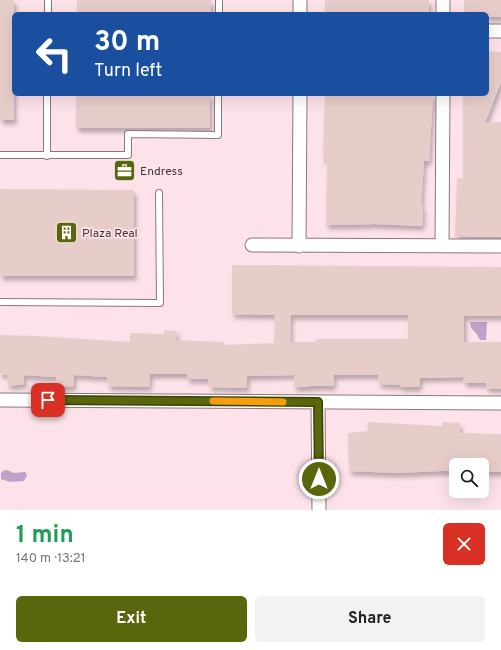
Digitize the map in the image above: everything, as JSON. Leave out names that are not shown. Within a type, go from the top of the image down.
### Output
[{"type":"street","points":[[300,0],[300,12]]},
{"type":"street","points":[[443,0],[443,12]]},
{"type":"street","points":[[489,31],[501,31]]},
{"type":"street","points":[[299,246],[300,96]]},
{"type":"street","points":[[442,246],[443,96]]},
{"type":"street","points":[[252,245],[501,246]]},
{"type":"street","points":[[0,411],[0,400],[501,403]]},
{"type":"street","points":[[318,402],[319,510]]},
{"type":"lane","points":[[48,0],[48,12]]},
{"type":"lane","points":[[219,0],[219,12]]},
{"type":"lane","points":[[47,96],[47,156]]},
{"type":"lane","points":[[0,155],[128,155],[128,134],[218,135],[218,96]]},
{"type":"lane","points":[[0,302],[160,303],[159,193]]},
{"type":"shaded area","points":[[470,322],[487,322],[486,340],[480,340],[471,328]]},
{"type":"shaded area","points":[[7,470],[14,473],[25,472],[27,475],[24,481],[10,482],[1,479],[1,473]]},
{"type":"building","points":[[0,0],[14,0],[14,12],[12,12],[12,96],[14,96],[14,120],[0,120]]},
{"type":"building","points":[[77,0],[211,0],[211,12],[77,12]]},
{"type":"building","points":[[325,0],[429,0],[429,12],[325,12]]},
{"type":"building","points":[[464,0],[501,0],[501,17],[489,17],[489,12],[464,12]]},
{"type":"building","points":[[489,51],[501,52],[501,82],[485,123],[501,122],[501,237],[455,236],[457,178],[463,179],[463,96],[489,96]]},
{"type":"building","points":[[76,96],[210,96],[210,128],[76,128]]},
{"type":"building","points":[[325,96],[433,96],[429,161],[424,161],[421,206],[423,206],[422,226],[375,224],[326,225],[327,160],[323,160]]},
{"type":"building","name":"Plaza Real","points":[[0,189],[134,190],[134,276],[0,276]]},
{"type":"building","points":[[232,265],[501,267],[501,316],[464,316],[464,342],[501,342],[501,389],[486,388],[486,383],[464,383],[463,377],[420,378],[419,387],[400,387],[400,385],[379,384],[378,375],[334,375],[333,386],[310,387],[294,387],[294,375],[247,376],[247,388],[210,387],[208,379],[187,379],[187,374],[150,374],[149,387],[108,386],[107,377],[74,375],[73,387],[57,386],[56,377],[24,375],[24,384],[8,386],[7,375],[0,374],[0,335],[130,342],[130,333],[164,334],[164,330],[177,331],[176,340],[224,342],[224,345],[274,343],[275,315],[232,314]],"holes":[[[291,315],[408,315],[408,339],[316,339],[316,342],[290,342]]]},
{"type":"building","points":[[367,422],[442,426],[442,422],[460,423],[460,433],[501,434],[501,472],[489,472],[489,458],[449,458],[449,471],[397,473],[349,471],[348,433],[368,431]]},
{"type":"slow traffic","points":[[213,401],[283,402]]},
{"type":"place","name":"Endress","points":[[125,171]]},
{"type":"place","name":"Plaza Real","points":[[67,233]]},
{"type":"route","points":[[48,400],[318,402],[319,479]]}]
